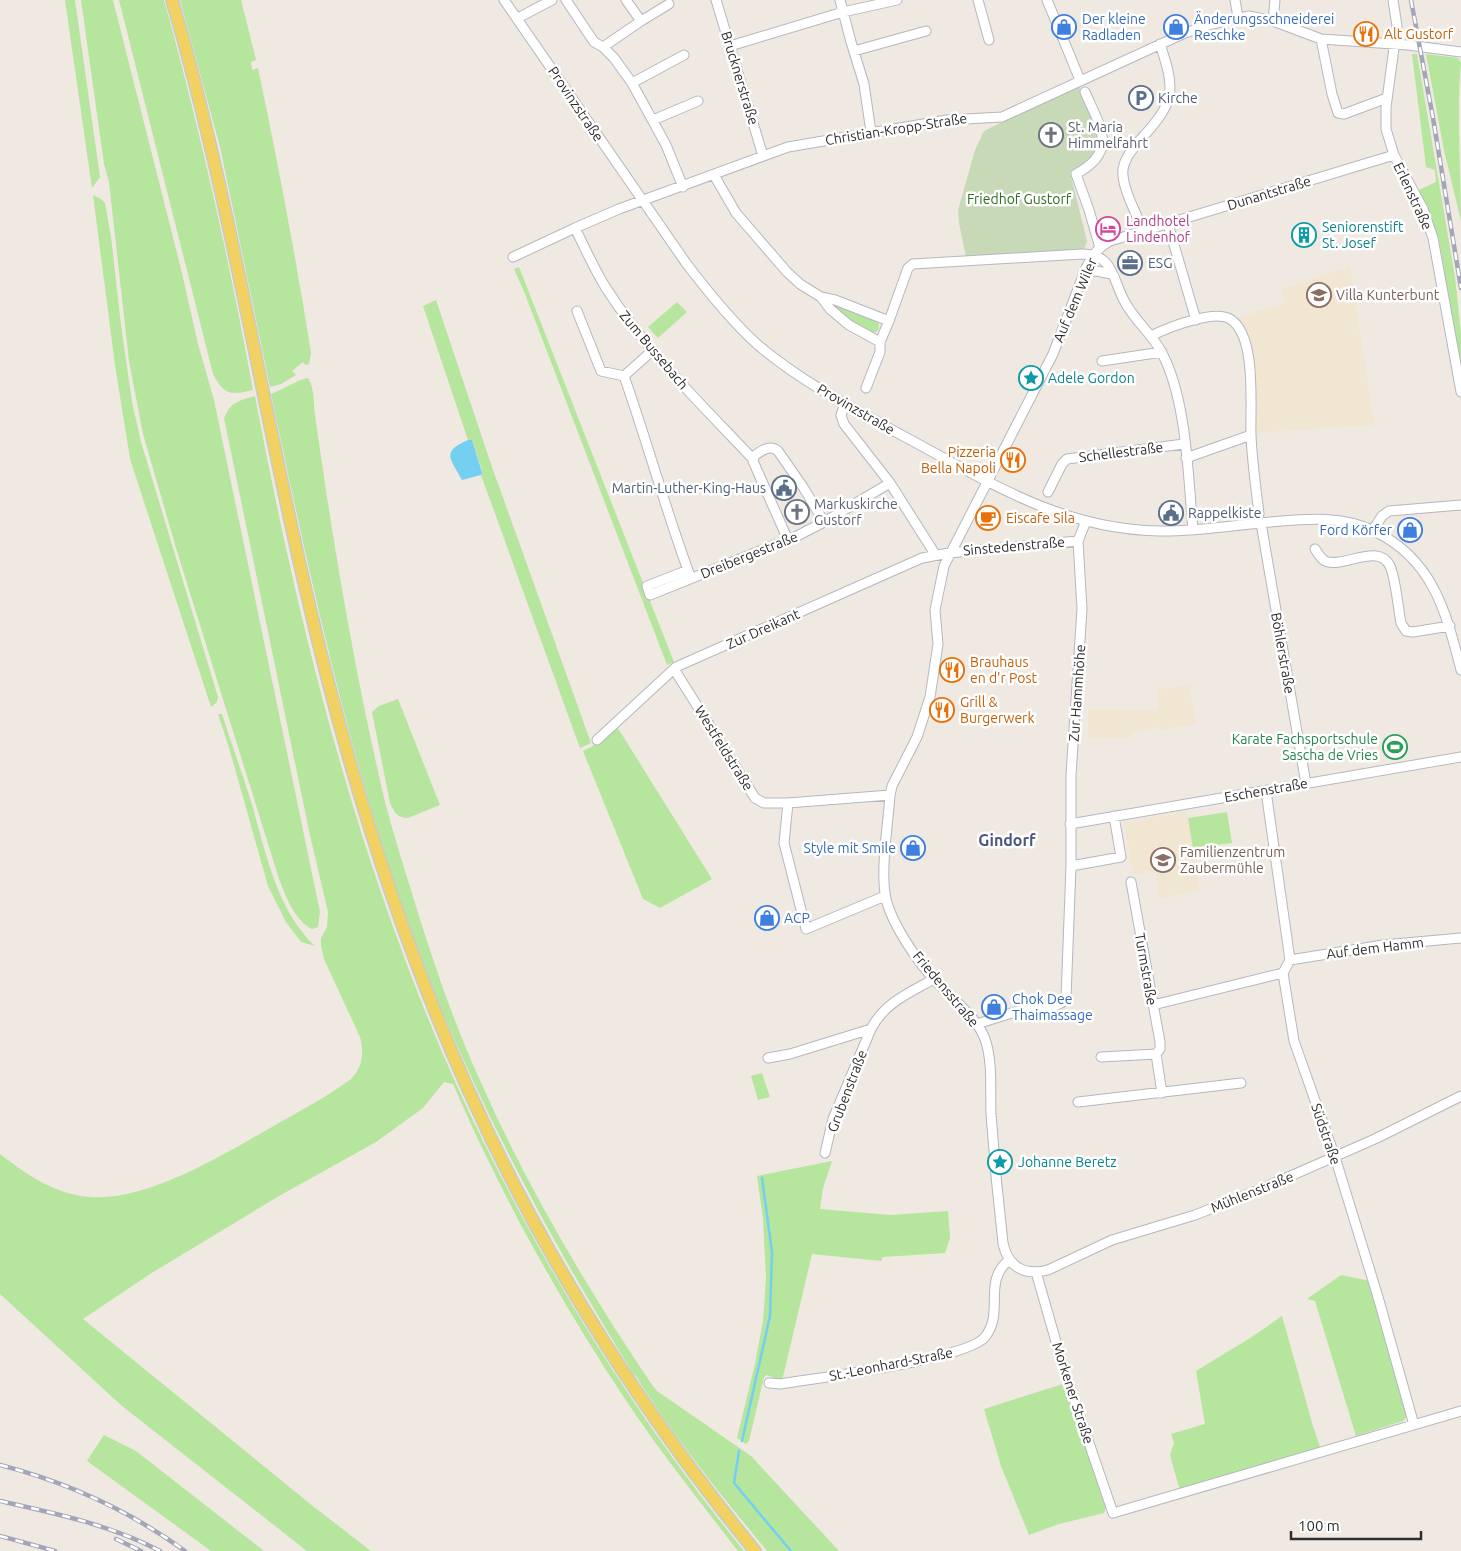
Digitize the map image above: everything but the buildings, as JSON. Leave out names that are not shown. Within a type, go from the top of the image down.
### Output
[{"type":"main road","points":[[172,0],[207,128],[289,515],[326,676],[363,809],[413,956],[443,1031],[479,1112],[550,1251],[618,1363],[658,1423],[711,1496],[755,1551]]},
{"type":"street","name":"Provinzstraße","points":[[504,0],[642,202],[704,287],[743,330],[783,364],[845,404],[988,482],[1032,504],[1086,522],[1147,530],[1193,530],[1260,519],[1327,519],[1353,523],[1373,530],[1395,543],[1424,571],[1436,591],[1458,646],[1461,670]]},
{"type":"street","points":[[518,18],[552,0]]},
{"type":"street","points":[[566,0],[594,42],[603,47],[614,58],[632,83],[670,153],[683,187]]},
{"type":"street","points":[[626,0],[641,21]]},
{"type":"street","name":"Brucknerstraße","points":[[716,0],[763,156]]},
{"type":"street","points":[[840,0],[864,84],[871,132]]},
{"type":"street","points":[[730,46],[843,12],[897,0]]},
{"type":"street","points":[[978,0],[989,40]]},
{"type":"street","points":[[1047,0],[1080,80]]},
{"type":"street","points":[[1235,0],[1238,18]]},
{"type":"street","points":[[1273,21],[1275,0]]},
{"type":"street","name":"Erlenstraße","points":[[1393,0],[1397,19],[1387,98],[1386,124],[1394,155],[1423,209],[1432,238],[1461,392]]},
{"type":"street","points":[[603,47],[669,4]]},
{"type":"street","name":"Christian-Kropp-Straße","points":[[513,257],[620,209],[788,147],[950,119],[1002,117],[1198,28],[1238,18],[1258,17],[1321,39],[1395,44],[1461,52]]},
{"type":"street","points":[[854,51],[926,32]]},
{"type":"street","points":[[1321,39],[1332,94],[1338,113],[1344,114],[1387,98]]},
{"type":"street","points":[[1143,231],[1125,184],[1123,170],[1129,154],[1160,118],[1168,103],[1171,84],[1160,44]]},
{"type":"street","points":[[632,83],[684,55]]},
{"type":"street","points":[[1085,92],[1099,124],[1102,147],[1099,156],[1093,163],[1076,174],[1089,210],[1096,251],[1105,261],[1126,305],[1162,352],[1169,369],[1178,400],[1193,530]]},
{"type":"street","points":[[653,120],[698,101]]},
{"type":"street","name":"Dunantstraße","points":[[1143,231],[1394,155]]},
{"type":"street","points":[[714,175],[736,213],[770,254],[794,279],[821,297],[830,309],[849,325],[880,342]]},
{"type":"street","points":[[1168,224],[1196,320]]},
{"type":"street","name":"Zum Bussebach","points":[[575,228],[606,289],[652,350],[752,458]]},
{"type":"street","name":"Auf dem Wiler","points":[[949,553],[988,482],[1053,354],[1084,272],[1096,251],[1110,242],[1143,231]]},
{"type":"street","points":[[866,388],[880,352],[880,342],[888,320],[908,268],[912,264],[1096,251]]},
{"type":"street","points":[[1084,272],[1097,270],[1112,274]]},
{"type":"street","points":[[821,297],[835,300],[888,320]]},
{"type":"street","points":[[577,311],[601,371],[624,376],[652,350]]},
{"type":"street","name":"Böhlerstraße","points":[[1151,336],[1212,316],[1224,316],[1235,322],[1242,332],[1249,363],[1251,435],[1260,519],[1306,784]]},
{"type":"street","points":[[1102,361],[1162,352]]},
{"type":"street","name":"Dreibergestraße","points":[[624,376],[642,428],[667,513],[689,574],[788,540],[824,522],[890,483]]},
{"type":"street","points":[[845,404],[841,414],[843,423],[890,483],[935,554]]},
{"type":"street","points":[[1186,458],[1251,435]]},
{"type":"street","name":"Schellestraße","points":[[1048,492],[1060,467],[1067,459],[1184,444]]},
{"type":"street","points":[[788,540],[752,458],[768,448],[777,449],[799,480],[824,522]]},
{"type":"street","points":[[1373,530],[1382,516],[1388,511],[1461,505]]},
{"type":"street","name":"Zur Hammhöhe","points":[[977,1024],[1015,1012],[1055,1006],[1065,1000],[1071,866],[1071,775],[1082,609],[1078,540],[1086,522]]},
{"type":"street","name":"Sinstedenstraße","points":[[949,553],[1078,540]]},
{"type":"street","points":[[1315,549],[1321,558],[1328,562],[1372,556],[1379,557],[1385,561],[1391,571],[1401,623],[1406,631],[1413,632],[1450,626]]},
{"type":"street","name":"Zur Dreikant","points":[[597,740],[674,669],[922,558],[935,554],[949,553]]},
{"type":"street","name":"Friedensstraße","points":[[949,553],[940,577],[935,610],[938,644],[930,697],[917,737],[892,786],[890,795],[884,873],[885,896],[904,936],[934,979],[977,1024],[985,1039],[988,1050],[1002,1236],[1005,1252],[1009,1260]]},
{"type":"street","name":"Westfeldstraße","points":[[674,669],[755,798],[761,802],[767,804],[788,803],[890,795]]},
{"type":"street","name":"Eschenstraße","points":[[1070,824],[1461,757]]},
{"type":"street","points":[[1153,1006],[1283,973],[1290,960],[1266,791]]},
{"type":"street","points":[[788,803],[784,843],[806,929],[885,896]]},
{"type":"street","points":[[1071,866],[1121,857],[1114,816]]},
{"type":"street","name":"Turmstraße","points":[[1131,882],[1160,1044],[1160,1049],[1156,1054],[1162,1093]]},
{"type":"street","name":"Auf dem Hamm","points":[[1290,960],[1376,946],[1461,938]]},
{"type":"street","name":"Südstraße","points":[[1283,973],[1296,1049],[1335,1158],[1378,1297],[1414,1425]]},
{"type":"street","name":"Grubenstraße","points":[[825,1153],[835,1114],[870,1029],[889,1005],[934,979]]},
{"type":"street","points":[[768,1058],[790,1054],[870,1029]]},
{"type":"street","points":[[1101,1057],[1156,1054]]},
{"type":"street","points":[[1078,1102],[1241,1083]]},
{"type":"street","name":"Mühlenstraße","points":[[1036,1272],[1053,1268],[1112,1240],[1217,1207],[1335,1158],[1461,1096]]},
{"type":"street","points":[[1009,1260],[1022,1270],[1036,1272]]},
{"type":"street","name":"St.-Leonhard-Straße","points":[[769,1383],[782,1384],[929,1359],[976,1345],[983,1340],[991,1326],[996,1275],[1009,1260]]},
{"type":"street","name":"Morkener Straße","points":[[1036,1272],[1065,1373],[1112,1513],[1414,1425]]},
{"type":"street","points":[[1414,1425],[1461,1411]]},
{"type":"shaded area","points":[[1350,267],[1374,425],[1255,433],[1256,396],[1251,346],[1242,323],[1236,318],[1286,302],[1282,289]]},
{"type":"shaded area","points":[[1189,685],[1196,724],[1159,730],[1158,727],[1134,732],[1125,739],[1088,737],[1088,709],[1159,711],[1157,690]]},
{"type":"shaded area","name":"Familienzentrum Zaubermühle","points":[[1187,811],[1200,891],[1160,898],[1155,871],[1133,875],[1124,822]]},
{"type":"green space","points":[[65,0],[75,0],[100,177],[92,188]]},
{"type":"green space","points":[[81,0],[113,0],[198,344],[214,400],[320,912],[318,927],[312,929],[295,914],[279,879],[176,548],[143,434],[129,361],[109,182],[104,164]]},
{"type":"green space","points":[[119,0],[164,0],[213,194],[253,390],[239,393],[229,392],[221,386],[213,374]]},
{"type":"green space","points":[[180,0],[241,0],[256,60],[251,62],[252,70],[258,68],[273,139],[311,353],[309,364],[305,365],[303,362],[292,371],[296,375],[281,384],[270,387],[220,147]]},
{"type":"green space","points":[[1412,54],[1417,54],[1455,277],[1461,334],[1461,372],[1439,239],[1419,190],[1436,182],[1435,170],[1426,167]]},
{"type":"green space","points":[[1426,54],[1458,58],[1461,63],[1459,122],[1461,221],[1444,150]]},
{"type":"green space","name":"Friedhof Gustorf","points":[[1078,85],[1090,110],[1098,134],[1098,146],[1094,156],[1085,165],[1070,172],[1087,241],[1084,250],[966,257],[958,210],[975,150],[984,131]]},
{"type":"green space","points":[[93,195],[105,203],[132,402],[141,442],[218,697],[217,702],[211,707],[130,459],[115,365]]},
{"type":"green space","points":[[519,267],[674,662],[667,665],[514,269]]},
{"type":"green space","points":[[436,300],[492,467],[591,743],[580,748],[481,475],[482,470],[472,440],[468,440],[423,306]]},
{"type":"green space","points":[[826,300],[878,321],[878,330],[871,333],[857,327]]},
{"type":"green space","points":[[677,302],[687,312],[658,338],[648,327]]},
{"type":"green space","points":[[308,378],[313,391],[325,484],[349,630],[385,801],[414,901],[441,982],[471,1061],[539,1201],[604,1311],[650,1382],[657,1391],[751,1456],[839,1551],[767,1551],[732,1509],[666,1422],[634,1375],[582,1289],[510,1157],[466,1066],[416,944],[390,868],[366,790],[324,632],[271,394]]},
{"type":"green space","points":[[255,396],[291,572],[312,660],[336,747],[390,919],[422,1003],[457,1086],[486,1148],[518,1209],[586,1328],[661,1442],[744,1551],[738,1551],[681,1478],[602,1364],[555,1286],[511,1207],[453,1084],[444,1082],[423,1108],[376,1142],[279,1196],[150,1274],[83,1319],[371,1551],[307,1551],[122,1406],[0,1294],[0,1154],[42,1183],[66,1192],[91,1197],[114,1196],[138,1191],[187,1173],[305,1108],[351,1079],[362,1059],[360,1037],[324,959],[321,938],[327,927],[328,912],[309,831],[224,418],[232,405]]},
{"type":"green space","points":[[398,699],[440,805],[408,818],[397,814],[390,803],[372,712],[379,706]]},
{"type":"green space","points":[[218,714],[222,714],[281,896],[301,931],[315,946],[301,942],[286,922],[268,886]]},
{"type":"green space","points":[[616,725],[712,879],[660,908],[643,899],[583,751],[593,746]]},
{"type":"green space","points":[[1227,812],[1232,843],[1193,848],[1188,818]]},
{"type":"green space","points":[[762,1073],[770,1097],[758,1100],[751,1076]]},
{"type":"green space","points":[[832,1161],[823,1188],[820,1209],[891,1215],[948,1211],[950,1238],[945,1253],[883,1257],[881,1261],[812,1254],[782,1381],[767,1375],[764,1377],[749,1441],[746,1444],[737,1438],[755,1364],[763,1321],[766,1278],[763,1219],[757,1176]]},
{"type":"green space","points":[[1341,1275],[1370,1281],[1408,1415],[1403,1421],[1356,1436],[1315,1301],[1307,1299]]},
{"type":"green space","points":[[1282,1316],[1321,1450],[1180,1491],[1170,1455],[1174,1443],[1171,1434],[1205,1424],[1196,1371]]},
{"type":"green space","points":[[1063,1384],[1081,1439],[1084,1440],[1107,1505],[1104,1513],[1059,1524],[1029,1535],[1001,1466],[984,1409]]},
{"type":"green space","points":[[104,1435],[136,1451],[264,1551],[211,1551],[87,1461]]},
{"type":"water","points":[[468,440],[472,440],[482,472],[481,475],[462,480],[450,457],[454,448]]},
{"type":"waterway","points":[[742,1441],[770,1316],[772,1252],[762,1178]]},
{"type":"waterway","points":[[739,1451],[734,1483],[791,1551]]},
{"type":"railway","points":[[1411,0],[1461,288]]},
{"type":"railway","points":[[0,1465],[49,1480],[97,1499],[142,1523],[185,1551]]},
{"type":"railway","points":[[0,1501],[61,1515],[102,1527],[160,1551]]},
{"type":"railway","points":[[0,1536],[55,1551]]},
{"type":"railway","points":[[116,1539],[141,1551]]},
{"type":"place","name":"Der kleine Radladen","points":[[1064,27]]},
{"type":"place","name":"Änderungsschneiderei Reschke","points":[[1176,27]]},
{"type":"place","name":"Alt Gustorf","points":[[1366,34]]},
{"type":"place","name":"Kirche","points":[[1141,98]]},
{"type":"place","name":"St. Maria Himmelfahrt","points":[[1051,135]]},
{"type":"place","name":"Landhotel Lindenhof","points":[[1108,229]]},
{"type":"place","name":"Seniorenstift St. Josef","points":[[1304,235]]},
{"type":"place","name":"ESG","points":[[1130,263]]},
{"type":"place","name":"Villa Kunterbunt","points":[[1319,295]]},
{"type":"place","name":"Adele Gordon","points":[[1031,378]]},
{"type":"place","name":"Pizzeria Bella Napoli","points":[[1013,460]]},
{"type":"place","name":"Martin-Luther-King-Haus","points":[[784,488]]},
{"type":"place","name":"Markuskirche Gustorf","points":[[797,512]]},
{"type":"place","name":"Rappelkiste","points":[[1171,513]]},
{"type":"place","name":"Eiscafe Sila","points":[[988,518]]},
{"type":"place","name":"Ford Körfer","points":[[1410,530]]},
{"type":"place","name":"Brauhaus en d'r Post","points":[[952,670]]},
{"type":"place","name":"Grill & Burgerwerk","points":[[942,710]]},
{"type":"place","name":"Karate Fachsportschule Sascha de Vries","points":[[1395,747]]},
{"type":"place","name":"Style mit Smile","points":[[913,848]]},
{"type":"place","name":"Familienzentrum Zaubermühle","points":[[1163,860]]},
{"type":"place","name":"ACP","points":[[767,918]]},
{"type":"place","name":"Chok Dee Thaimassage","points":[[994,1007]]},
{"type":"place","name":"Johanne Beretz","points":[[1000,1162]]},
{"type":"district","name":"Gindorf","points":[[1007,840]]}]
